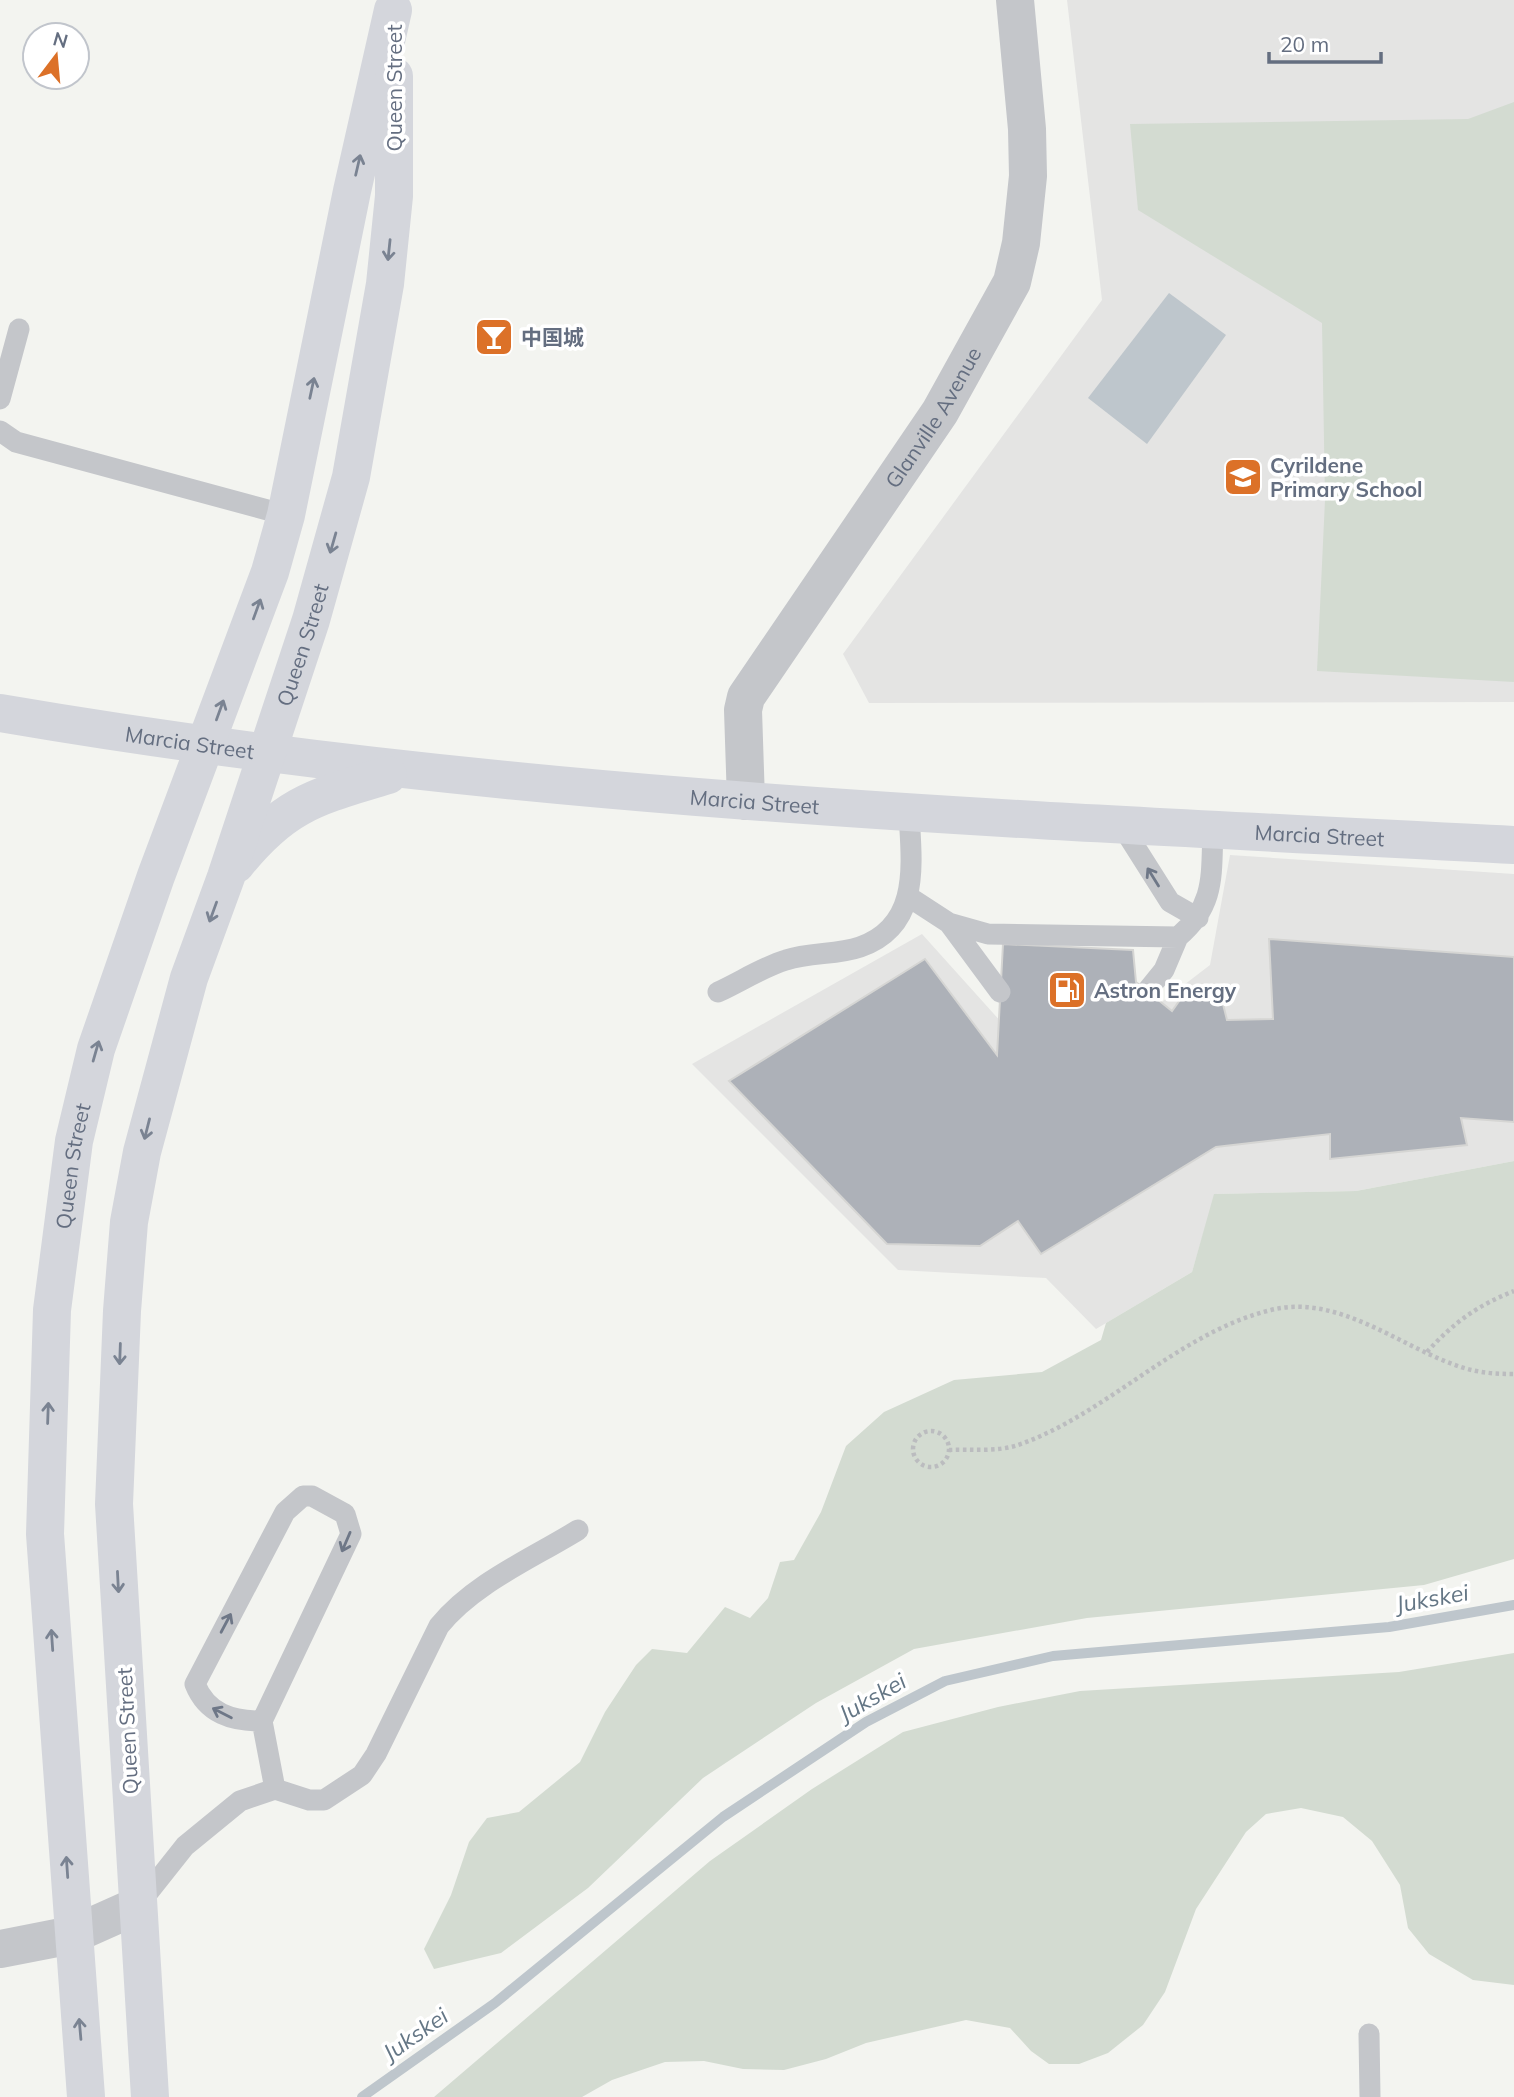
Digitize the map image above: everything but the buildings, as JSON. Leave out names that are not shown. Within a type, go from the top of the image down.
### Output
[{"type":"main road","name":"Queen Street","points":[[86,2097],[72,1935],[45,1534],[52,1310],[74,1141],[96,1049],[156,876],[270,572],[286,515],[393,5]]},
{"type":"main road","name":"Queen Street","points":[[150,2097],[114,1504],[129,1222],[142,1152],[188,978],[226,877],[311,620],[351,477],[385,284],[394,196],[393,5]]},
{"type":"main road","name":"Marcia Street","points":[[0,713],[206,747],[404,771],[746,801],[909,814],[1514,845]]},
{"type":"main road","points":[[226,877],[261,833],[289,812],[317,797],[404,771]]},
{"type":"street","name":"Glanville Avenue","points":[[746,801],[743,710],[746,697],[940,412],[1012,282],[1021,243],[1028,176],[1027,129],[1015,0]]},
{"type":"street","points":[[0,1949],[72,1935],[137,1906]]},
{"type":"lane","points":[[0,399],[19,329]]},
{"type":"lane","points":[[0,432],[16,442],[286,515]]},
{"type":"lane","points":[[718,992],[786,960],[859,948],[894,925],[909,897],[912,871],[909,814]]},
{"type":"lane","points":[[1120,823],[1170,902],[1198,918]]},
{"type":"lane","points":[[1147,992],[1164,970],[1178,937],[1198,918],[1210,885],[1213,829]]},
{"type":"lane","points":[[909,897],[949,923],[988,934],[1178,937]]},
{"type":"lane","points":[[949,923],[1000,992]]},
{"type":"lane","points":[[262,1721],[238,1721],[216,1713],[200,1698],[195,1684],[285,1512],[303,1496],[312,1496],[345,1514],[351,1526],[351,1534],[262,1721],[275,1789]]},
{"type":"lane","points":[[137,1906],[185,1846],[210,1822],[240,1801],[275,1789],[309,1800],[324,1800],[362,1775],[376,1754],[439,1626],[449,1614],[479,1589],[578,1530]]},
{"type":"lane","points":[[1369,2034],[1370,2097]]},
{"type":"path","points":[[1427,1352],[1450,1326],[1486,1302],[1514,1291]]},
{"type":"path","points":[[949,1450],[1015,1446],[1062,1427],[1163,1362],[1229,1326],[1272,1310],[1303,1307],[1351,1317],[1460,1367],[1488,1373],[1514,1374]]},
{"type":"path","points":[[929,1431],[941,1434],[949,1450],[941,1464],[930,1467],[915,1458],[913,1447],[918,1436],[929,1431]]},
{"type":"shaded area","name":"Cyrildene Primary School","points":[[1067,0],[1514,0],[1514,702],[869,703],[843,654],[1102,300]]},
{"type":"shaded area","points":[[1514,102],[1514,682],[1317,671],[1325,500],[1322,323],[1138,210],[1130,124],[1468,119]]},
{"type":"shaded area","points":[[1169,293],[1226,335],[1147,444],[1088,398]]},
{"type":"shaded area","points":[[1230,855],[1514,874],[1514,1161],[1356,1191],[1215,1194],[1192,1272],[1096,1329],[1046,1278],[898,1270],[692,1064],[922,934],[1056,1083],[1210,965]]},
{"type":"shaded area","points":[[1514,1161],[1514,1559],[1424,1585],[1087,1618],[914,1649],[816,1703],[703,1778],[588,1888],[501,1953],[434,1969],[424,1949],[451,1895],[469,1842],[487,1818],[519,1812],[580,1762],[605,1712],[636,1665],[652,1649],[687,1653],[725,1607],[750,1618],[768,1598],[780,1562],[794,1560],[821,1512],[846,1446],[884,1412],[954,1380],[1042,1372],[1101,1340],[1106,1323],[1192,1272],[1214,1194],[1356,1191]]},
{"type":"shaded area","points":[[1514,1653],[1514,1985],[1473,1980],[1429,1954],[1408,1928],[1400,1885],[1372,1841],[1343,1817],[1301,1808],[1266,1814],[1246,1832],[1196,1909],[1165,1992],[1143,2025],[1108,2053],[1079,2064],[1049,2064],[1031,2051],[1010,2028],[966,2020],[866,2043],[826,2059],[784,2070],[743,2069],[704,2061],[665,2062],[612,2080],[582,2097],[434,2097],[710,1861],[812,1789],[903,1732],[998,1707],[1080,1691],[1399,1672]]},
{"type":"waterway","name":"Jukskei","points":[[362,2097],[495,2003],[723,1817],[866,1722],[945,1681],[1053,1656],[1389,1627],[1514,1605]]},
{"type":"place","name":"中国城","points":[[494,337]]},
{"type":"place","name":"Cyrildene Primary School","points":[[1243,477]]},
{"type":"place","name":"Astron Energy","points":[[1067,990]]}]
